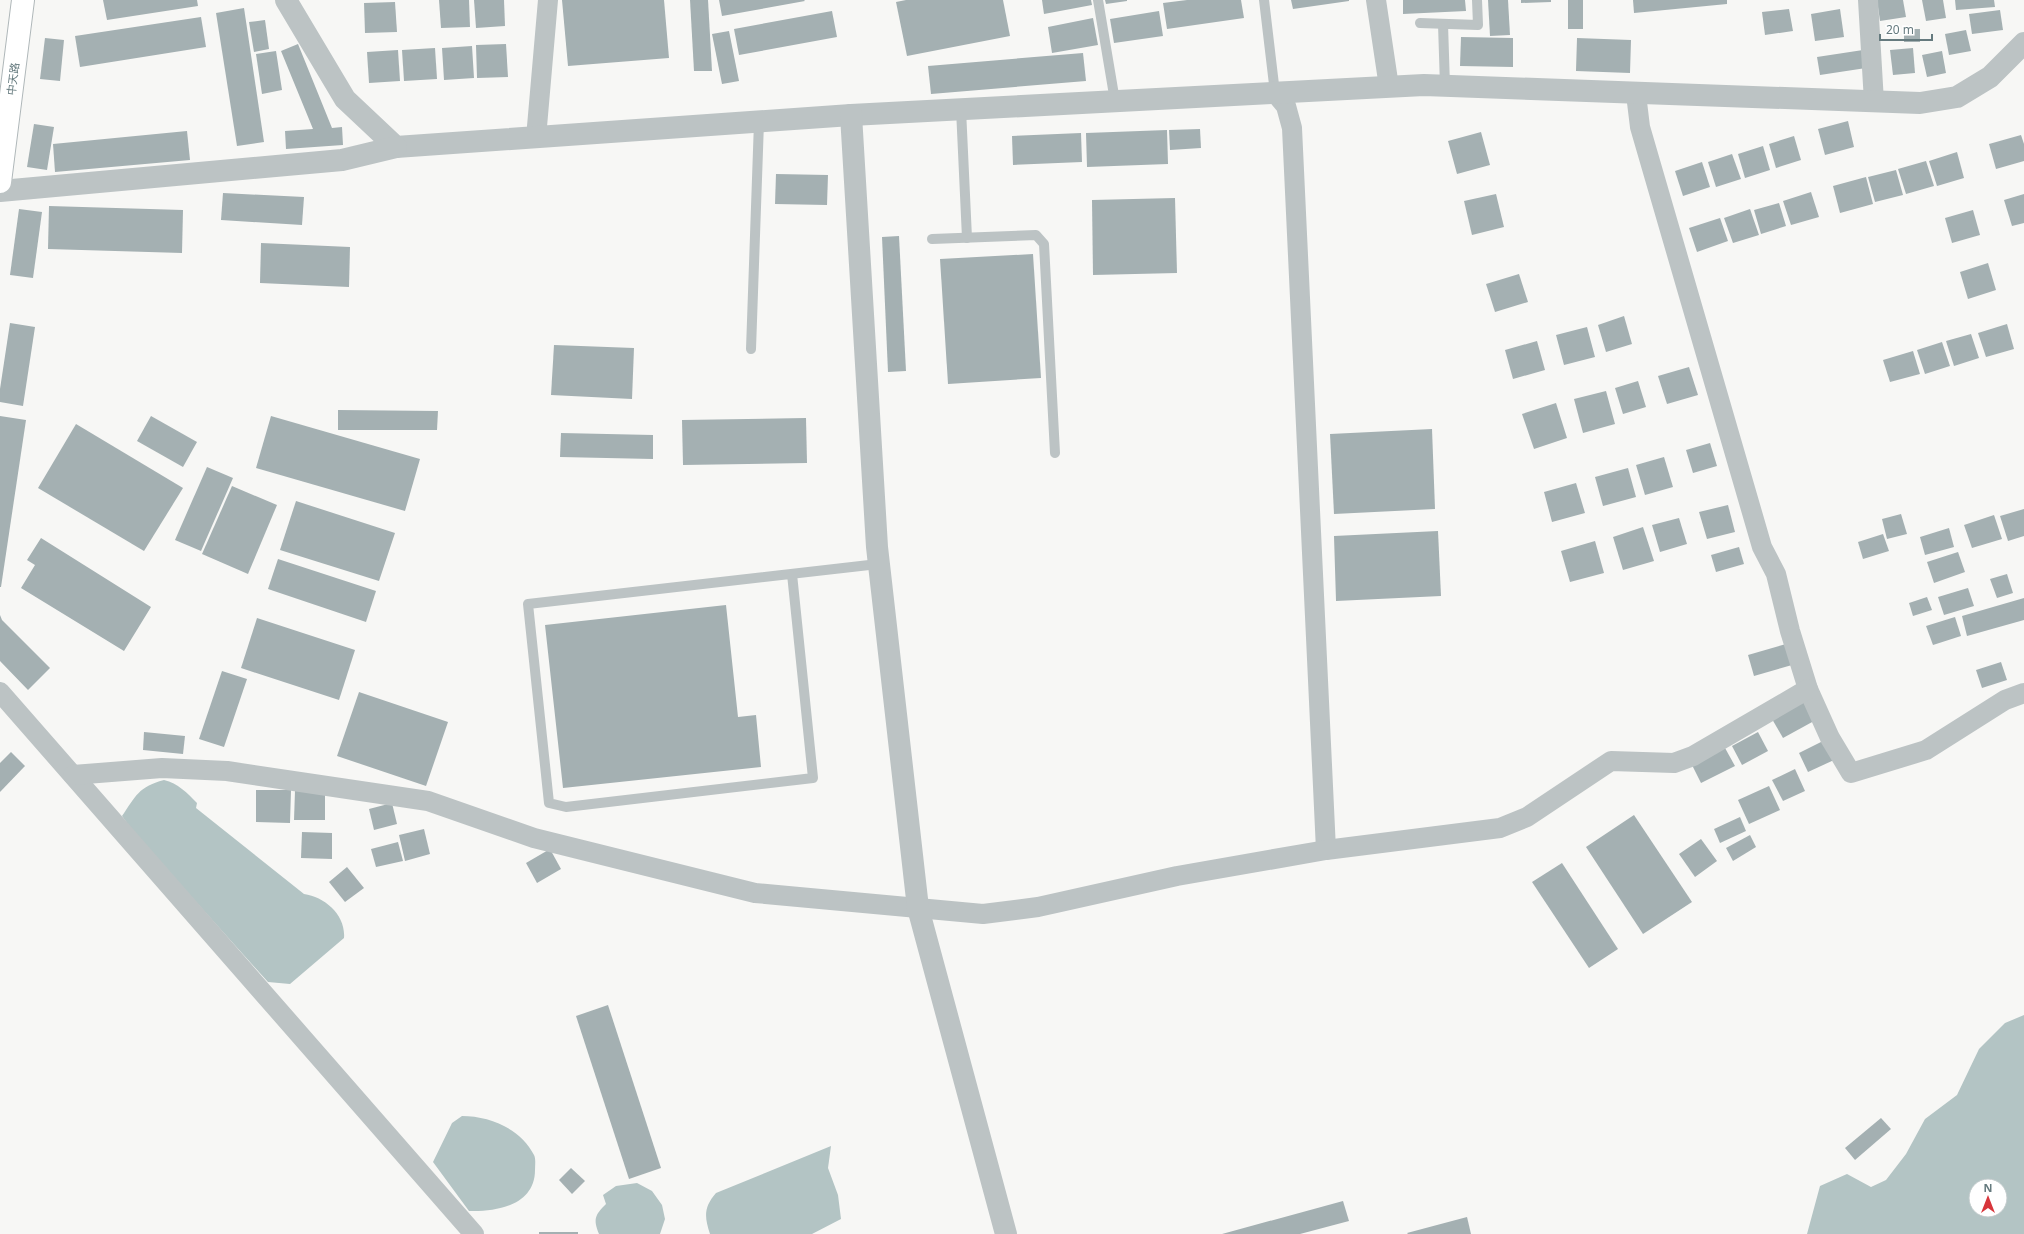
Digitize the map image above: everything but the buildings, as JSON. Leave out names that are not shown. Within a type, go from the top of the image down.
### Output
[{"type":"main road","name":"中天路","points":[[0,182],[7,69],[22,0]]},
{"type":"street","points":[[286,0],[345,99],[396,147]]},
{"type":"street","points":[[536,138],[548,0]]},
{"type":"street","points":[[1376,0],[1388,87]]},
{"type":"street","points":[[1868,0],[1874,102]]},
{"type":"street","points":[[0,191],[342,160],[396,147],[852,115],[1388,87],[1444,86],[1920,103],[1957,97],[1990,77],[2024,43]]},
{"type":"street","points":[[1275,93],[1286,106],[1292,128],[1326,850]]},
{"type":"street","points":[[1636,94],[1640,127],[1760,540],[1776,574],[1790,631],[1808,689],[1830,738],[1851,773],[1926,750],[2005,700],[2024,693]]},
{"type":"street","points":[[852,115],[878,564],[918,908],[1006,1234]]},
{"type":"street","points":[[73,776],[162,768],[227,771],[391,795],[428,801],[534,838],[755,893],[983,914],[1038,907],[1177,876],[1326,850],[1500,828],[1527,817],[1611,761],[1674,763],[1693,756],[1808,689]]},
{"type":"street","points":[[0,692],[474,1234]]},
{"type":"lane","points":[[1098,0],[1115,101]]},
{"type":"lane","points":[[1264,0],[1275,93]]},
{"type":"lane","points":[[1420,24],[1478,26],[1477,0]]},
{"type":"lane","points":[[1443,24],[1444,86]]},
{"type":"lane","points":[[961,109],[967,238]]},
{"type":"lane","points":[[751,349],[759,122]]},
{"type":"lane","points":[[932,240],[1036,235],[1044,244],[1055,453]]},
{"type":"lane","points":[[792,574],[813,778],[566,807],[549,803],[528,604],[878,564]]},
{"type":"shaded area","points":[[164,780],[174,783],[182,789],[197,803],[196,808],[304,894],[326,903],[333,908],[338,915],[342,922],[344,938],[290,984],[268,982],[135,834],[122,816],[138,793],[148,786]]},
{"type":"shaded area","points":[[2024,1015],[2024,1234],[1807,1234],[1820,1186],[1847,1174],[1871,1187],[1886,1180],[1906,1154],[1925,1119],[1957,1095],[1979,1049],[2005,1023]]},
{"type":"shaded area","points":[[462,1116],[483,1118],[494,1121],[513,1131],[528,1146],[535,1157],[535,1170],[533,1182],[529,1191],[522,1199],[502,1208],[469,1211],[433,1162],[452,1123]]},
{"type":"shaded area","points":[[831,1146],[828,1168],[838,1195],[841,1219],[812,1234],[710,1234],[706,1212],[709,1203],[716,1193]]},
{"type":"shaded area","points":[[637,1183],[652,1191],[662,1205],[665,1219],[660,1234],[599,1234],[596,1225],[596,1218],[599,1211],[606,1204],[603,1195],[616,1186]]}]
